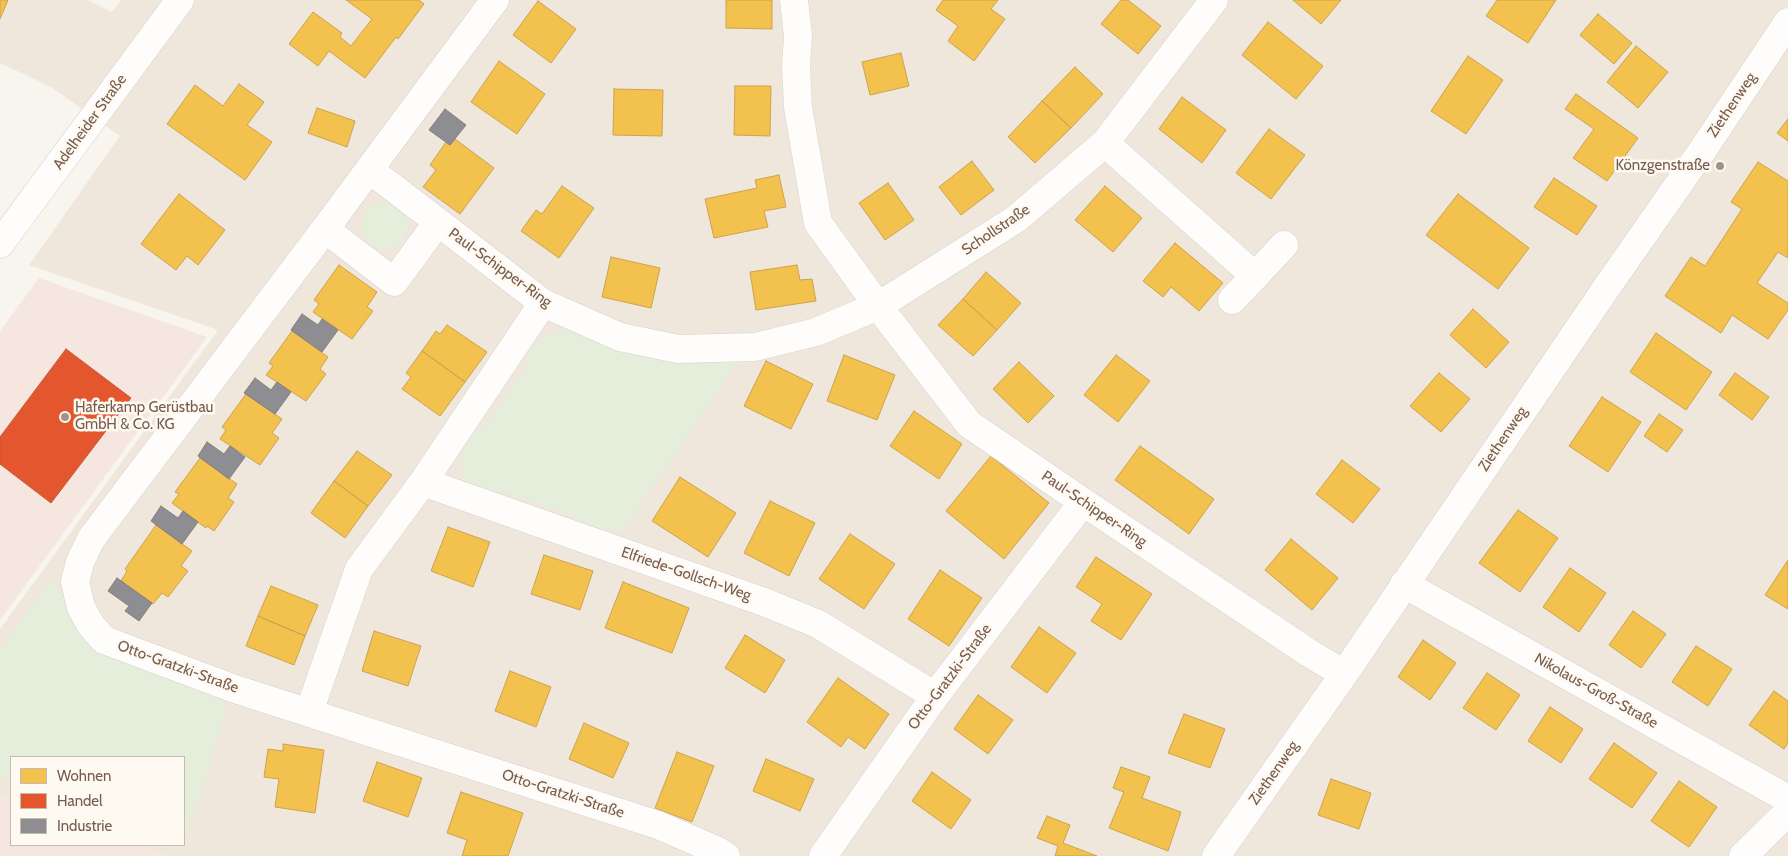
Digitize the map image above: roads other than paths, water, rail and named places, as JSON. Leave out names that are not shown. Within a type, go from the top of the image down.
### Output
[{"type":"street","name":"Adelheider Straße","points":[[0,244],[180,0]]},
{"type":"street","points":[[325,229],[495,0]]},
{"type":"street","name":"Paul-Schipper-Ring","points":[[794,0],[798,36],[796,66],[798,107],[818,223],[878,306],[969,424],[1083,502],[1344,674]]},
{"type":"street","name":"Schollstraße","points":[[878,306],[1016,219],[1105,143],[1214,0]]},
{"type":"street","name":"Ziethenweg","points":[[1216,856],[1344,674],[1788,22]]},
{"type":"street","points":[[1105,143],[1255,276]]},
{"type":"street","name":"Paul-Schipper-Ring","points":[[370,170],[543,303],[620,337],[678,349],[755,347],[816,332],[878,306]]},
{"type":"street","name":"Paul-Schipper-Ring","points":[[325,229],[394,282],[438,222]]},
{"type":"street","name":"Otto-Gratzki-Straße","points":[[325,229],[91,539],[80,562],[75,582],[81,607],[90,624],[104,640],[236,689],[658,825],[726,856]]},
{"type":"street","points":[[1232,300],[1284,245]]},
{"type":"street","points":[[309,712],[359,569],[423,482],[543,303]]},
{"type":"street","name":"Elfriede-Gollsch-Weg","points":[[423,482],[764,602],[818,624],[935,696]]},
{"type":"street","name":"Otto-Gratzki-Straße","points":[[823,856],[935,696],[1083,502]]},
{"type":"street","name":"Nikolaus-Groß-Straße","points":[[1404,584],[1788,799]]},
{"type":"street","points":[[1743,856],[1788,812]]},
{"type":"place","name":"Könzgenstraße","points":[[1720,166]]},
{"type":"place","name":"Haferkamp Gerüstbau GmbH & Co. KG","points":[[65,417]]}]
